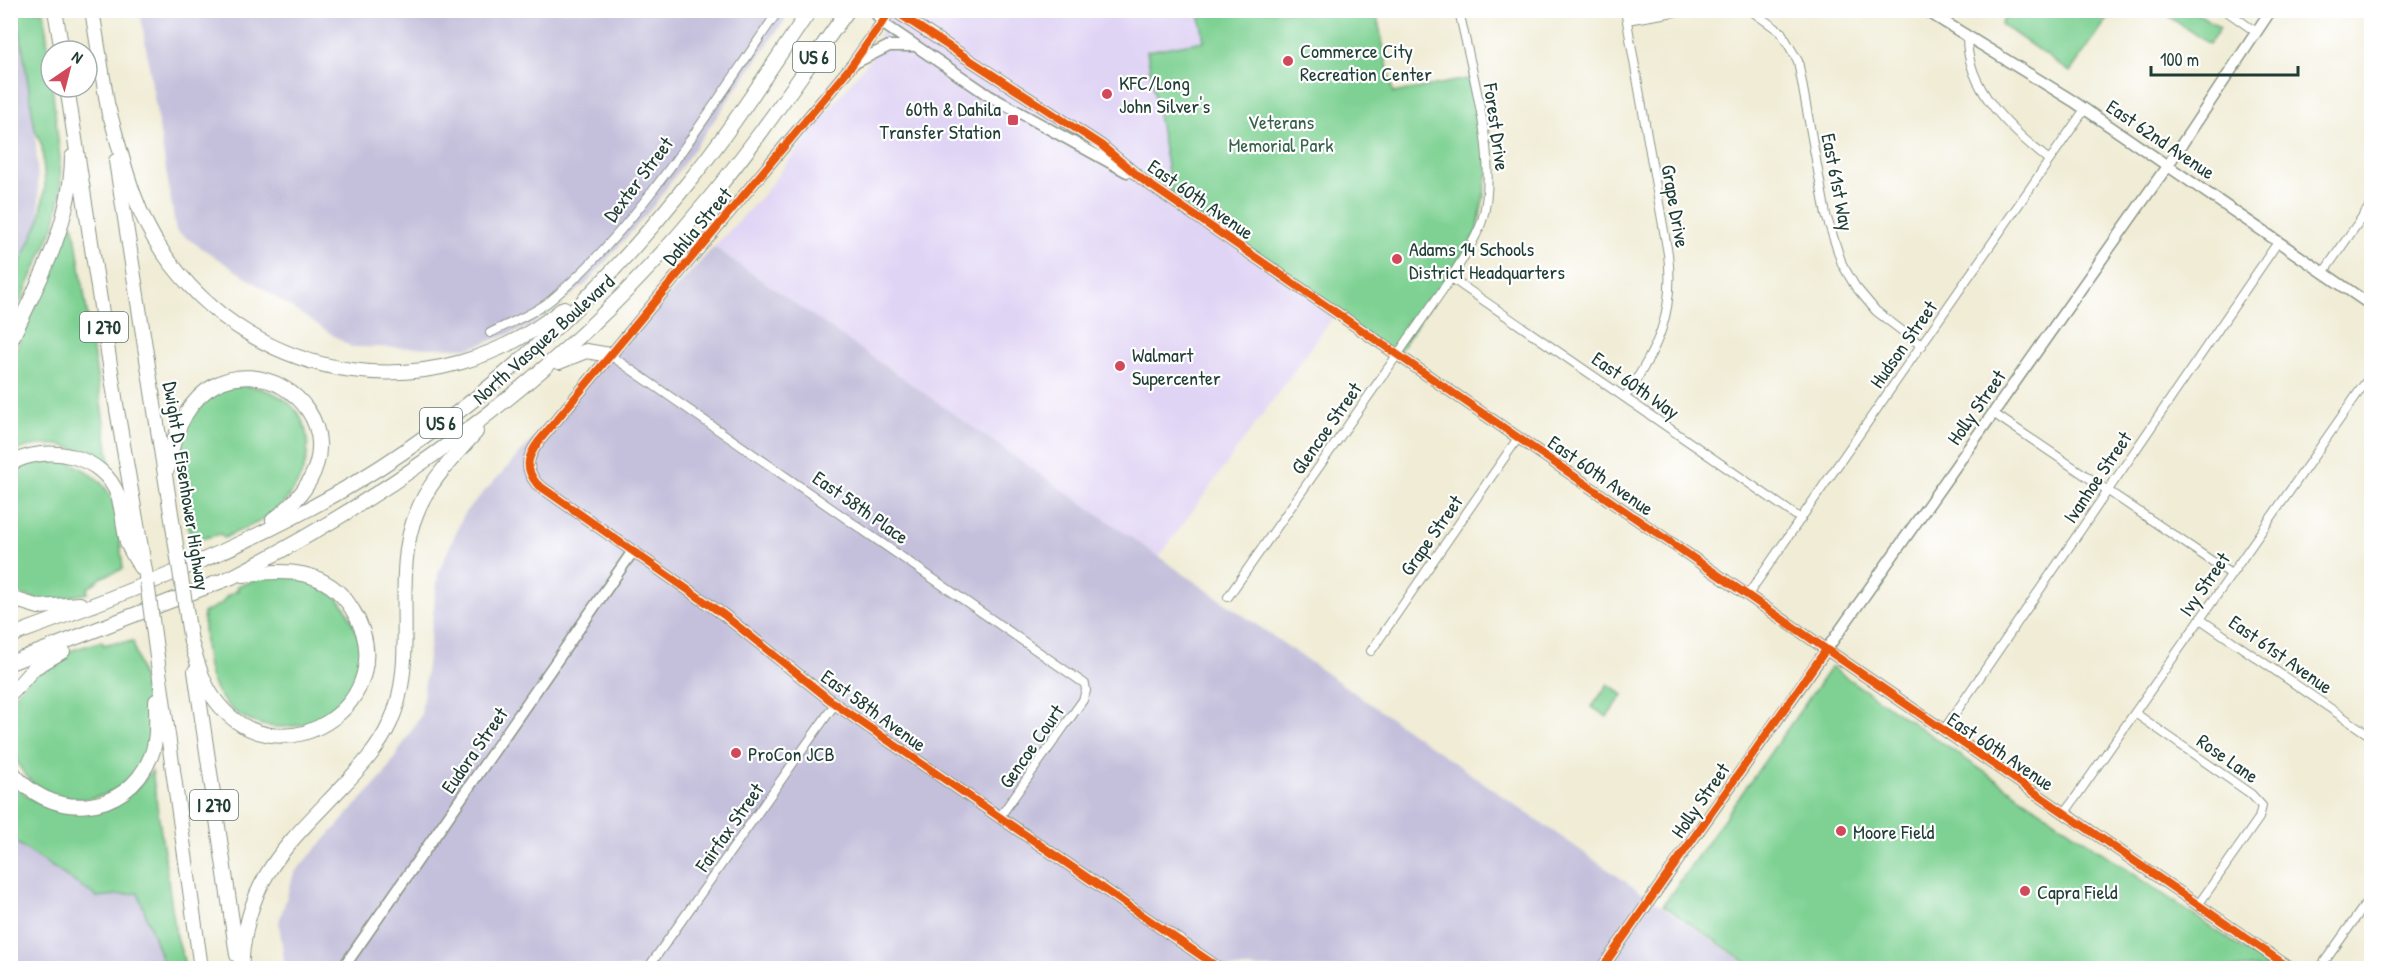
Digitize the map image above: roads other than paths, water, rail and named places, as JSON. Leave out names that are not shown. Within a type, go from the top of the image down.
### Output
[{"type":"highway","points":[[55,10],[60,39]]},
{"type":"highway","name":"Dwight D. Eisenhower Highway","points":[[92,10],[240,969]]},
{"type":"highway","name":"North Vasquez Boulevard","points":[[10,636],[109,600],[243,543],[338,493],[452,416],[564,320],[613,269],[703,164],[810,10]]},
{"type":"highway","name":"North Vasquez Boulevard","points":[[10,663],[232,577],[339,518],[416,469],[495,410],[610,308],[693,218],[732,170],[848,10]]},
{"type":"highway","name":"I 270","points":[[69,99],[117,410],[134,540],[147,582],[201,969]]},
{"type":"highway","points":[[108,107],[140,209],[161,249],[174,267],[205,303],[223,317],[262,342],[304,360],[336,368],[379,372],[435,369],[482,356],[531,333],[613,269]]},
{"type":"highway","points":[[10,342],[51,255],[66,211],[71,180],[72,116]]},
{"type":"highway","points":[[536,376],[575,353],[586,351],[610,355]]},
{"type":"highway","points":[[166,478],[175,437],[190,406],[201,394],[214,385],[241,377],[258,377],[275,382],[291,391],[304,404],[316,427],[319,440],[317,465],[301,496],[243,543]]},
{"type":"highway","points":[[240,969],[248,915],[267,871],[290,841],[360,767],[390,723],[401,685],[408,550],[416,513],[439,476],[495,410]]},
{"type":"highway","points":[[10,464],[43,453],[62,453],[86,462],[102,474],[118,494],[134,540]]},
{"type":"highway","points":[[191,642],[202,677],[213,698],[242,724],[258,732],[291,736],[309,732],[337,717],[353,697],[365,668],[365,642],[357,616],[343,596],[327,583],[295,572],[270,571],[232,577]]},
{"type":"highway","points":[[10,598],[39,608],[109,600]]},
{"type":"highway","points":[[10,695],[22,678],[34,668],[102,629]]},
{"type":"highway","points":[[10,769],[32,792],[64,806],[93,807],[124,792],[142,774],[154,750],[158,657]]},
{"type":"street","name":"Dexter Street","points":[[490,333],[549,302],[607,247],[650,193],[779,10]]},
{"type":"street","name":"East 60th Avenue","points":[[874,10],[882,23],[1015,110],[1143,180]]},
{"type":"street","name":"East 60th Avenue","points":[[892,10],[1101,145],[1143,180],[2290,969]]},
{"type":"street","name":"Dahlia Street","points":[[528,461],[539,441],[852,65],[892,10]]},
{"type":"street","name":"Forest Drive","points":[[1451,278],[1479,228],[1489,180],[1478,104],[1460,10]]},
{"type":"street","name":"Grape Drive","points":[[1625,10],[1668,254],[1670,285],[1665,323],[1655,351],[1625,397]]},
{"type":"street","points":[[1627,20],[1686,10]]},
{"type":"street","name":"East 61st Way","points":[[1749,10],[1781,32],[1798,61],[1826,215],[1842,264],[1855,286],[1876,311],[1922,346]]},
{"type":"street","name":"East 62nd Avenue","points":[[1925,10],[2085,109],[2372,306]]},
{"type":"street","points":[[2225,10],[2256,32]]},
{"type":"street","name":"Holly Street","points":[[1602,969],[2168,165],[2271,10]]},
{"type":"street","points":[[1967,37],[1969,60],[1981,89],[2007,124],[2049,160]]},
{"type":"street","points":[[852,65],[889,46],[906,45],[918,48]]},
{"type":"street","name":"Hudson Street","points":[[1748,596],[2085,109]]},
{"type":"street","points":[[2323,273],[2372,203]]},
{"type":"street","name":"Ivanhoe Street","points":[[1943,731],[2277,242]]},
{"type":"street","name":"Glencoe Street","points":[[1228,597],[1451,278]]},
{"type":"street","name":"East 60th Way","points":[[1451,278],[1801,519]]},
{"type":"street","name":"East 58th Place","points":[[610,355],[1080,678],[1086,691]]},
{"type":"street","name":"Ivy Street","points":[[2064,814],[2372,373]]},
{"type":"street","points":[[1993,413],[2231,574]]},
{"type":"street","name":"Grape Street","points":[[1371,651],[1518,438]]},
{"type":"street","name":"East 58th Avenue","points":[[528,461],[531,476],[537,484],[724,615],[835,704],[1220,969]]},
{"type":"street","name":"Eudora Street","points":[[344,969],[633,551]]},
{"type":"street","name":"East 61st Avenue","points":[[2200,619],[2372,737]]},
{"type":"street","name":"Gencoe Court","points":[[999,818],[1083,700],[1086,691]]},
{"type":"street","name":"Fairfax Street","points":[[648,969],[835,704]]},
{"type":"street","name":"Rose Lane","points":[[2135,713],[2251,794],[2262,806],[2259,818],[2198,905]]},
{"type":"street","points":[[2320,969],[2372,895]]},
{"type":"place","name":"Commerce City Recreation Center","points":[[1288,61]]},
{"type":"place","name":"KFC/Long John Silver's","points":[[1107,94]]},
{"type":"place","name":"60th & Dahila Transfer Station","points":[[1013,120]]},
{"type":"place","name":"Adams 14 Schools District Headquarters","points":[[1397,259]]},
{"type":"place","name":"Walmart Supercenter","points":[[1120,366]]},
{"type":"place","name":"ProCon JCB","points":[[736,753]]},
{"type":"place","name":"Moore Field","points":[[1841,831]]},
{"type":"place","name":"Capra Field","points":[[2025,891]]},
{"type":"park label","name":"Veterans Memorial Park","points":[[1281,132]]}]
